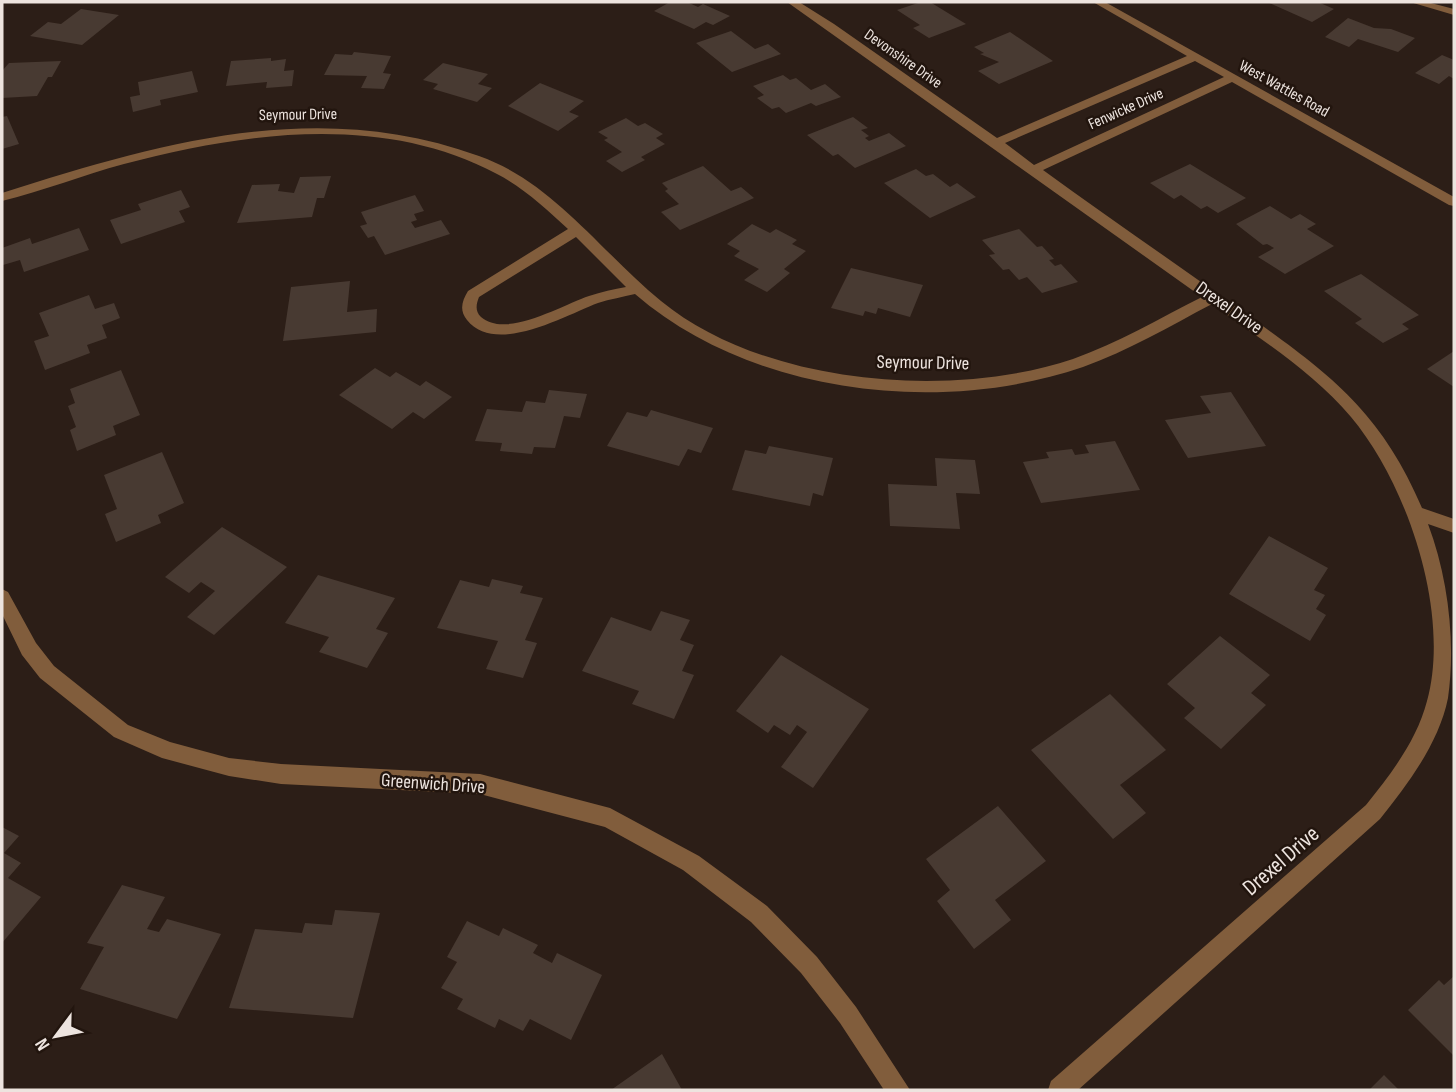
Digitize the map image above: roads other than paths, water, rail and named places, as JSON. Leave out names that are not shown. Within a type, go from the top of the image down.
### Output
[{"type":"street","name":"Devonshire Drive","points":[[792,2],[995,143]]},
{"type":"street","name":"West Wattles Road","points":[[1098,2],[1454,202]]},
{"type":"street","points":[[1415,2],[1454,12]]},
{"type":"street","name":"Fenwicke Drive","points":[[995,143],[1195,57]]},
{"type":"street","name":"Fenwicke Drive","points":[[1033,170],[1232,78]]},
{"type":"street","name":"Seymour Drive","points":[[2,197],[101,166],[191,143],[261,132],[332,130],[403,138],[476,159],[527,185],[637,289],[674,318],[704,336],[777,365],[835,378],[916,386],[1004,380],[1074,365],[1115,348],[1213,297]]},
{"type":"street","name":"Drexel Drive","points":[[995,143],[1296,356],[1330,385],[1361,418],[1392,461],[1421,515],[1449,614],[1438,698],[1423,740],[1387,795],[1373,812],[1060,1090]]},
{"type":"street","points":[[577,230],[472,294],[470,314],[478,324],[491,329],[519,328],[596,299],[637,289]]},
{"type":"street","points":[[1421,515],[1454,526]]},
{"type":"street","name":"Greenwich Drive","points":[[2,597],[29,649],[47,672],[80,701],[121,731],[169,751],[229,767],[281,774],[480,784],[610,818],[691,863],[759,914],[809,965],[848,1016],[898,1090]]}]
